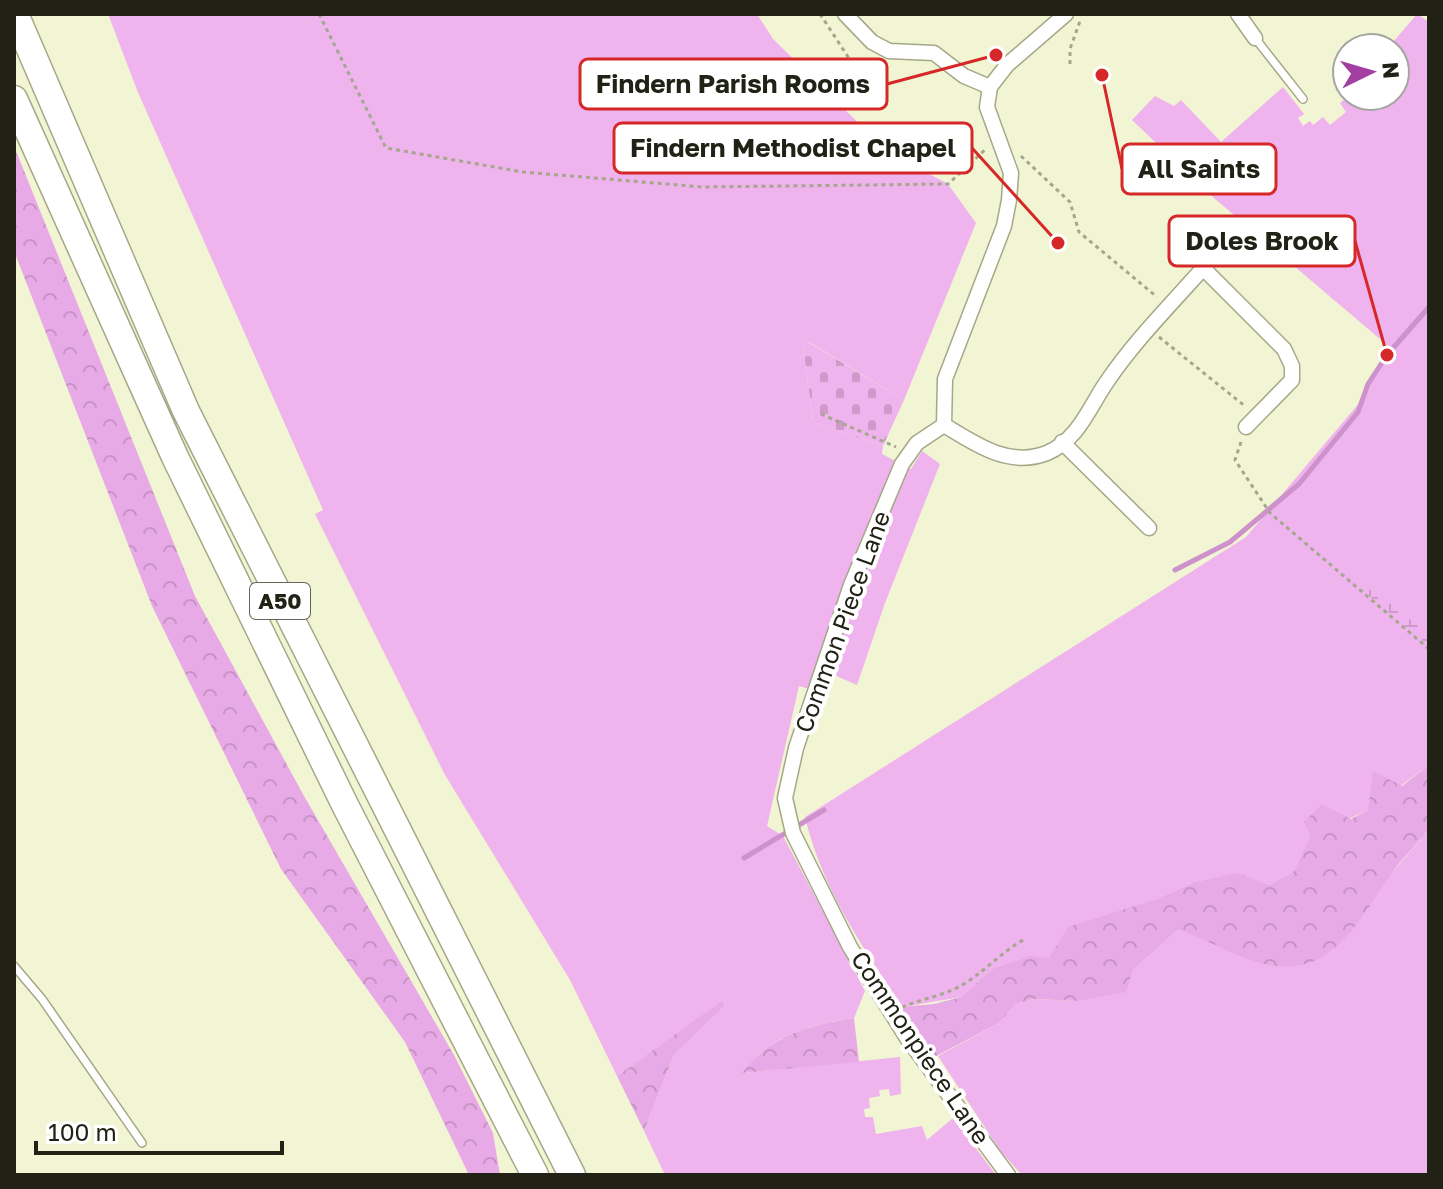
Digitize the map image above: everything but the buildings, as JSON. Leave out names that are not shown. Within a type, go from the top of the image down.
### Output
[{"type":"highway","name":"A50","points":[[15,14],[186,411],[572,1175]]},
{"type":"highway","name":"A50","points":[[14,99],[175,457],[345,805],[535,1175]]},
{"type":"street","points":[[845,14],[872,42],[882,47],[934,53],[964,76],[990,87]]},
{"type":"street","points":[[1066,14],[1007,65],[990,87],[987,107],[1011,173],[1009,200],[991,260],[945,379],[944,425],[989,453],[1007,456],[1048,453],[1086,420],[1106,383],[1230,237]]},
{"type":"street","points":[[1238,14],[1255,38]]},
{"type":"street","points":[[1204,269],[1284,349],[1292,366],[1292,380],[1246,427]]},
{"type":"street","name":"Common Piece Lane","points":[[791,827],[785,798],[796,748],[851,585],[910,453],[917,443],[944,425]]},
{"type":"street","points":[[1062,442],[1149,528]]},
{"type":"street","name":"Commonpiece Lane","points":[[791,827],[850,947],[890,1012],[1008,1175]]},
{"type":"lane","points":[[1255,38],[1303,99]]},
{"type":"lane","points":[[14,966],[42,999],[142,1143]]},
{"type":"path","points":[[319,14],[386,148],[523,172],[702,187],[948,184],[1000,138],[1058,187],[1070,202],[1079,232],[1170,308]]},
{"type":"path","points":[[820,14],[871,92],[882,47]]},
{"type":"path","points":[[1070,64],[1070,49],[1081,25],[1077,14]]},
{"type":"path","points":[[1150,330],[1246,405],[1246,427],[1235,460],[1270,513],[1429,649]]},
{"type":"path","points":[[821,414],[910,453]]},
{"type":"path","points":[[890,1012],[947,993],[969,981],[996,956],[1023,940]]},
{"type":"green space","points":[[108,14],[757,14],[773,39],[888,152],[948,184],[976,223],[904,400],[809,342],[803,345],[813,422],[883,446],[882,454],[911,469],[922,451],[940,464],[885,603],[857,685],[818,668],[813,690],[799,686],[767,826],[783,836],[865,991],[854,1018],[821,1024],[792,1034],[765,1049],[743,1073],[900,1057],[901,1094],[890,1096],[889,1089],[879,1090],[880,1096],[869,1098],[870,1108],[864,1109],[865,1117],[873,1117],[876,1134],[922,1126],[927,1140],[953,1118],[996,1175],[665,1175],[644,1131],[674,1055],[725,1006],[722,1002],[617,1076],[570,980],[445,775],[315,514],[323,510],[137,90]]},
{"type":"green space","points":[[1417,14],[1429,22],[1429,765],[1368,810],[1312,836],[1294,871],[1269,885],[1238,874],[1194,882],[1154,900],[1049,958],[992,969],[961,997],[903,1007],[845,916],[822,868],[805,817],[1246,537],[1366,395],[1387,345],[1214,198],[1132,120],[1155,96],[1174,106],[1181,100],[1221,142],[1283,87],[1304,114],[1298,118],[1303,126],[1310,121],[1313,125],[1323,117],[1330,125],[1346,112],[1411,112],[1411,32],[1402,32]]},
{"type":"green space","points":[[14,146],[195,596],[304,796],[454,1055],[493,1133],[500,1175],[469,1175],[405,1042],[281,869],[152,606],[14,251]]},
{"type":"green space","points":[[808,342],[904,400],[883,446],[813,422],[803,345]]},
{"type":"green space","points":[[1364,582],[1429,635],[1429,646],[1360,588]]},
{"type":"green space","points":[[1429,765],[1429,829],[1344,940],[1314,961],[1297,966],[1263,964],[1178,930],[1133,970],[1126,992],[1077,1001],[1034,999],[1016,1004],[999,1023],[925,1062],[888,1008],[934,1004],[961,997],[992,969],[1031,956],[1049,958],[1068,927],[1154,900],[1194,882],[1238,873],[1269,885],[1294,871],[1311,836],[1304,822],[1322,804],[1351,819],[1368,810],[1373,771],[1402,786]]},
{"type":"green space","points":[[1429,829],[1429,1175],[1022,1175],[1001,1152],[938,1056],[999,1023],[1016,1004],[1034,999],[1077,1001],[1133,970],[1178,930],[1276,966],[1392,873]]},
{"type":"green space","points":[[722,1001],[725,1006],[674,1055],[644,1131],[617,1076]]},
{"type":"green space","points":[[854,1018],[859,1062],[742,1073],[765,1050],[791,1034]]},
{"type":"waterway","points":[[1175,570],[1230,542],[1299,484],[1358,412],[1368,384],[1387,355],[1429,307]]},
{"type":"waterway","points":[[744,858],[824,810]]},
{"type":"place","name":"Findern Parish Rooms","points":[[996,55]]},
{"type":"place","name":"All Saints","points":[[1102,75]]},
{"type":"place","name":"Findern Methodist Chapel","points":[[1058,243]]},
{"type":"place","name":"Doles Brook","points":[[1387,355]]}]
